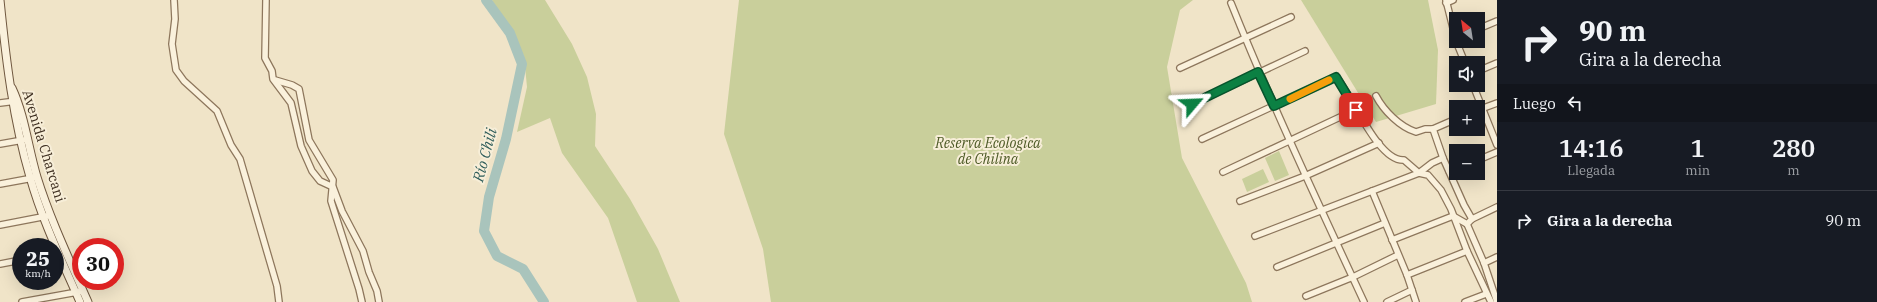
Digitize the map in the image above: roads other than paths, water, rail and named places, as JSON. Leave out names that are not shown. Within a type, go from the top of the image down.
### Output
[{"type":"main road","name":"Avenida Charcani","points":[[0,0],[3,57],[34,178],[55,238]]},
{"type":"main road","name":"Avenida Charcani","points":[[64,261],[79,292],[88,302]]},
{"type":"main road","name":"Avenida Charcani","points":[[79,292],[80,302]]},
{"type":"street","points":[[174,0],[175,19],[172,44],[176,70],[184,81],[217,111],[231,145],[243,166],[277,286],[279,302]]},
{"type":"street","points":[[266,0],[264,54],[267,63],[272,71],[273,79],[291,103],[301,146],[312,172],[320,181],[333,187]]},
{"type":"street","points":[[1449,13],[1446,2],[1453,0]]},
{"type":"street","points":[[1231,3],[1258,72],[1289,142],[1364,302]]},
{"type":"street","points":[[1180,68],[1291,17]]},
{"type":"street","points":[[1485,26],[1497,21]]},
{"type":"street","points":[[1192,104],[1305,51]]},
{"type":"street","points":[[1485,68],[1497,63]]},
{"type":"street","points":[[1202,139],[1336,77],[1379,144],[1390,156],[1404,160],[1419,173],[1428,175],[1433,179],[1451,209],[1467,251],[1491,302]]},
{"type":"street","points":[[273,79],[292,85],[299,89],[309,140],[333,180],[333,187],[340,207],[364,251],[369,272],[378,291],[379,302]]},
{"type":"street","points":[[1376,96],[1388,114],[1416,132],[1425,129],[1433,129],[1449,122]]},
{"type":"street","points":[[0,103],[15,101]]},
{"type":"street","points":[[1485,107],[1497,103]]},
{"type":"street","points":[[1223,172],[1356,110]]},
{"type":"street","points":[[1485,120],[1497,145]]},
{"type":"street","points":[[1433,129],[1449,171]]},
{"type":"street","points":[[0,144],[24,140]]},
{"type":"street","points":[[1240,201],[1305,176],[1379,144]]},
{"type":"street","points":[[1485,157],[1497,152]]},
{"type":"street","points":[[1255,236],[1419,173],[1432,163],[1443,158]]},
{"type":"street","points":[[0,184],[34,178]]},
{"type":"street","points":[[1453,180],[1472,219]]},
{"type":"street","points":[[333,187],[331,191],[331,201],[359,288],[362,302]]},
{"type":"street","points":[[1372,191],[1407,275],[1416,302]]},
{"type":"street","points":[[1467,224],[1472,219],[1497,207]]},
{"type":"street","points":[[0,225],[48,216]]},
{"type":"street","points":[[1453,216],[1467,224],[1484,263],[1496,302]]},
{"type":"street","points":[[1392,240],[1453,216]]},
{"type":"street","points":[[1277,267],[1385,224]]},
{"type":"street","points":[[1407,275],[1467,251]]},
{"type":"street","points":[[1306,296],[1353,277],[1398,255]]},
{"type":"street","points":[[1484,263],[1497,257]]},
{"type":"street","points":[[0,264],[12,262]]},
{"type":"street","points":[[1387,302],[1412,290]]},
{"type":"street","points":[[22,302],[79,292]]},
{"type":"street","points":[[1465,302],[1486,294]]},
{"type":"waterway","name":"Río Chili","points":[[486,0],[510,33],[522,64],[506,139],[489,197],[484,231],[497,256],[523,269],[544,302]]},
{"type":"park label","name":"Reserva Ecologica de Chilina","points":[[988,152]]}]
